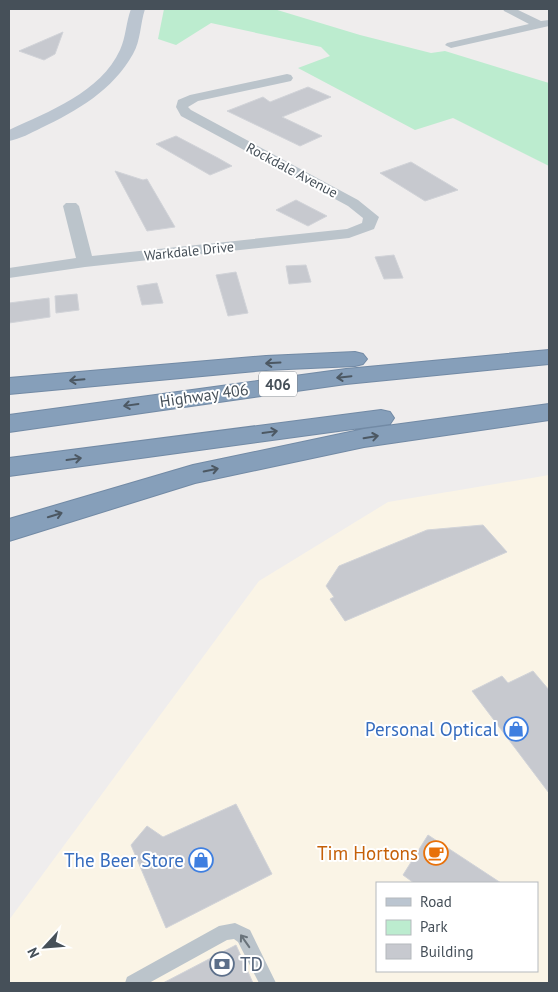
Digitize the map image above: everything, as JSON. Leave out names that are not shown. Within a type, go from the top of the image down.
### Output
[{"type":"highway","points":[[9,386],[266,363],[549,352]]},
{"type":"highway","name":"Highway 406","points":[[9,424],[281,384],[498,360],[549,357]]},
{"type":"highway","points":[[9,468],[389,416],[549,405]]},
{"type":"highway","points":[[9,530],[193,474],[364,438],[549,412]]},
{"type":"main road","points":[[9,136],[75,103],[104,81],[126,53],[138,9]]},
{"type":"street","points":[[508,9],[545,24]]},
{"type":"street","points":[[451,45],[545,24]]},
{"type":"street","name":"Rockdale Avenue","points":[[287,78],[194,98],[183,103],[182,107],[186,113],[353,203],[371,217],[369,226]]},
{"type":"street","points":[[71,206],[85,262]]},
{"type":"street","name":"Warkdale Drive","points":[[9,273],[85,262],[349,233],[369,226]]},
{"type":"lane","points":[[133,983],[225,932],[235,931],[244,936],[268,983]]},
{"type":"shaded area","points":[[549,475],[549,983],[9,983],[9,920],[259,581],[388,502]]},
{"type":"green space","points":[[164,9],[274,9],[360,35],[431,53],[445,51],[549,83],[549,166],[453,118],[415,130],[298,68],[330,56],[321,47],[211,23],[176,45],[158,39]]},
{"type":"building","points":[[63,32],[55,54],[44,60],[19,51]]},
{"type":"building","points":[[308,87],[331,97],[282,117],[322,136],[300,146],[227,111],[263,97],[270,102]]},
{"type":"building","points":[[176,136],[232,166],[210,175],[156,144]]},
{"type":"building","points":[[411,162],[458,190],[425,201],[380,173]]},
{"type":"building","points":[[115,171],[143,180],[147,179],[175,227],[147,231]]},
{"type":"building","points":[[296,200],[327,216],[308,226],[276,210]]},
{"type":"building","points":[[394,255],[403,278],[384,279],[375,257]]},
{"type":"building","points":[[306,265],[311,282],[289,284],[286,266]]},
{"type":"building","points":[[236,272],[248,313],[228,316],[216,275]]},
{"type":"building","points":[[157,283],[163,303],[142,305],[137,286]]},
{"type":"building","points":[[77,294],[79,310],[56,313],[55,296]]},
{"type":"building","points":[[49,298],[50,317],[9,323],[9,303]]},
{"type":"building","points":[[483,525],[507,552],[345,621],[330,599],[334,597],[326,586],[339,566],[427,530]]},
{"type":"building","points":[[533,671],[549,690],[549,793],[472,691],[502,676],[508,683]]},
{"type":"building","name":"The Beer Store","points":[[236,804],[272,874],[166,928],[131,845],[147,826],[163,837]]},
{"type":"building","name":"Tim Hortons","points":[[428,835],[499,882],[413,882],[403,875]]},
{"type":"building","name":"TD","points":[[236,945],[253,983],[163,983]]},
{"type":"place","name":"Personal Optical","points":[[516,729]]},
{"type":"place","name":"Tim Hortons","points":[[436,853]]},
{"type":"place","name":"The Beer Store","points":[[201,860]]},
{"type":"place","name":"TD","points":[[222,964]]}]
